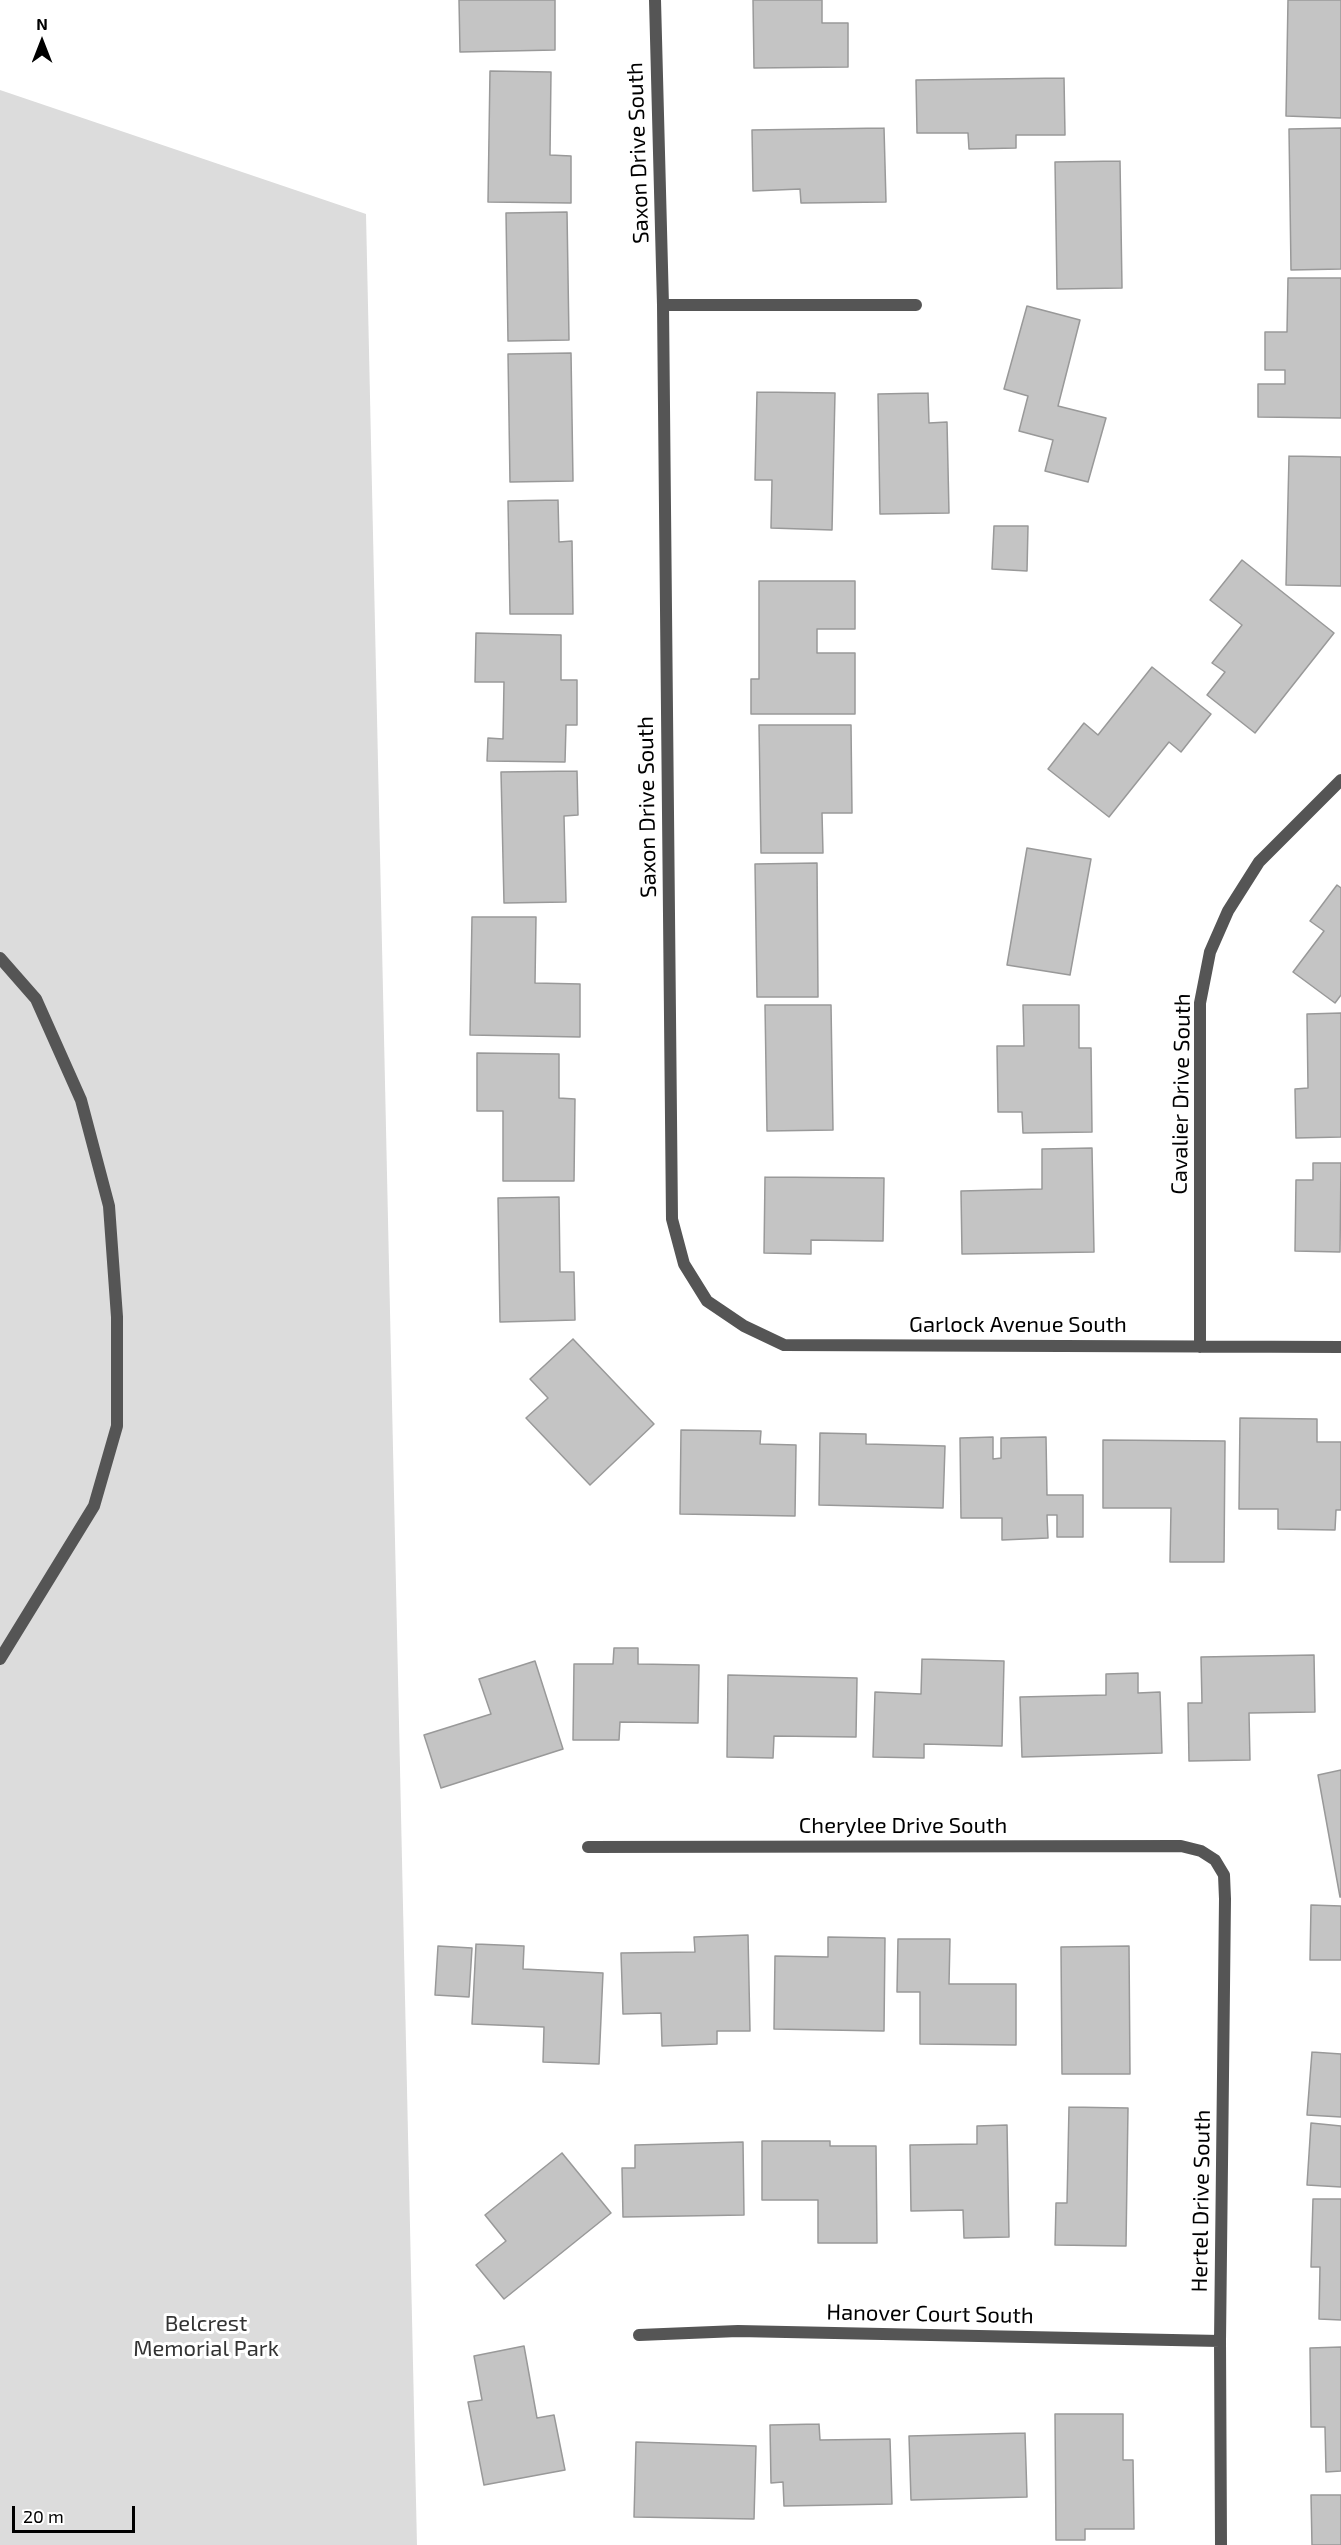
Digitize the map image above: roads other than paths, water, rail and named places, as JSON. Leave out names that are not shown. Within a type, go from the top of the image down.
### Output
[{"type":"street","name":"Saxon Drive South","points":[[655,0],[663,305],[672,1219],[684,1264],[707,1301]]},
{"type":"street","points":[[663,305],[916,305]]},
{"type":"street","name":"Cavalier Drive South","points":[[1200,1347],[1200,1003],[1210,952],[1228,911],[1259,862],[1341,780]]},
{"type":"street","points":[[0,958],[36,999],[81,1100],[110,1206],[117,1317],[117,1426],[93,1506],[0,1659]]},
{"type":"street","name":"Garlock Avenue South","points":[[707,1301],[744,1326],[784,1345],[1341,1347]]},
{"type":"street","name":"Cherylee Drive South","points":[[588,1847],[1181,1846],[1202,1851],[1215,1860]]},
{"type":"street","name":"Hertel Drive South","points":[[1215,1860],[1224,1875],[1225,1899],[1220,2342],[1221,2545]]},
{"type":"street","name":"Hanover Court South","points":[[639,2335],[738,2331],[1220,2342]]},
{"type":"park label","name":"Belcrest Memorial Park","points":[[206,2336]]}]
